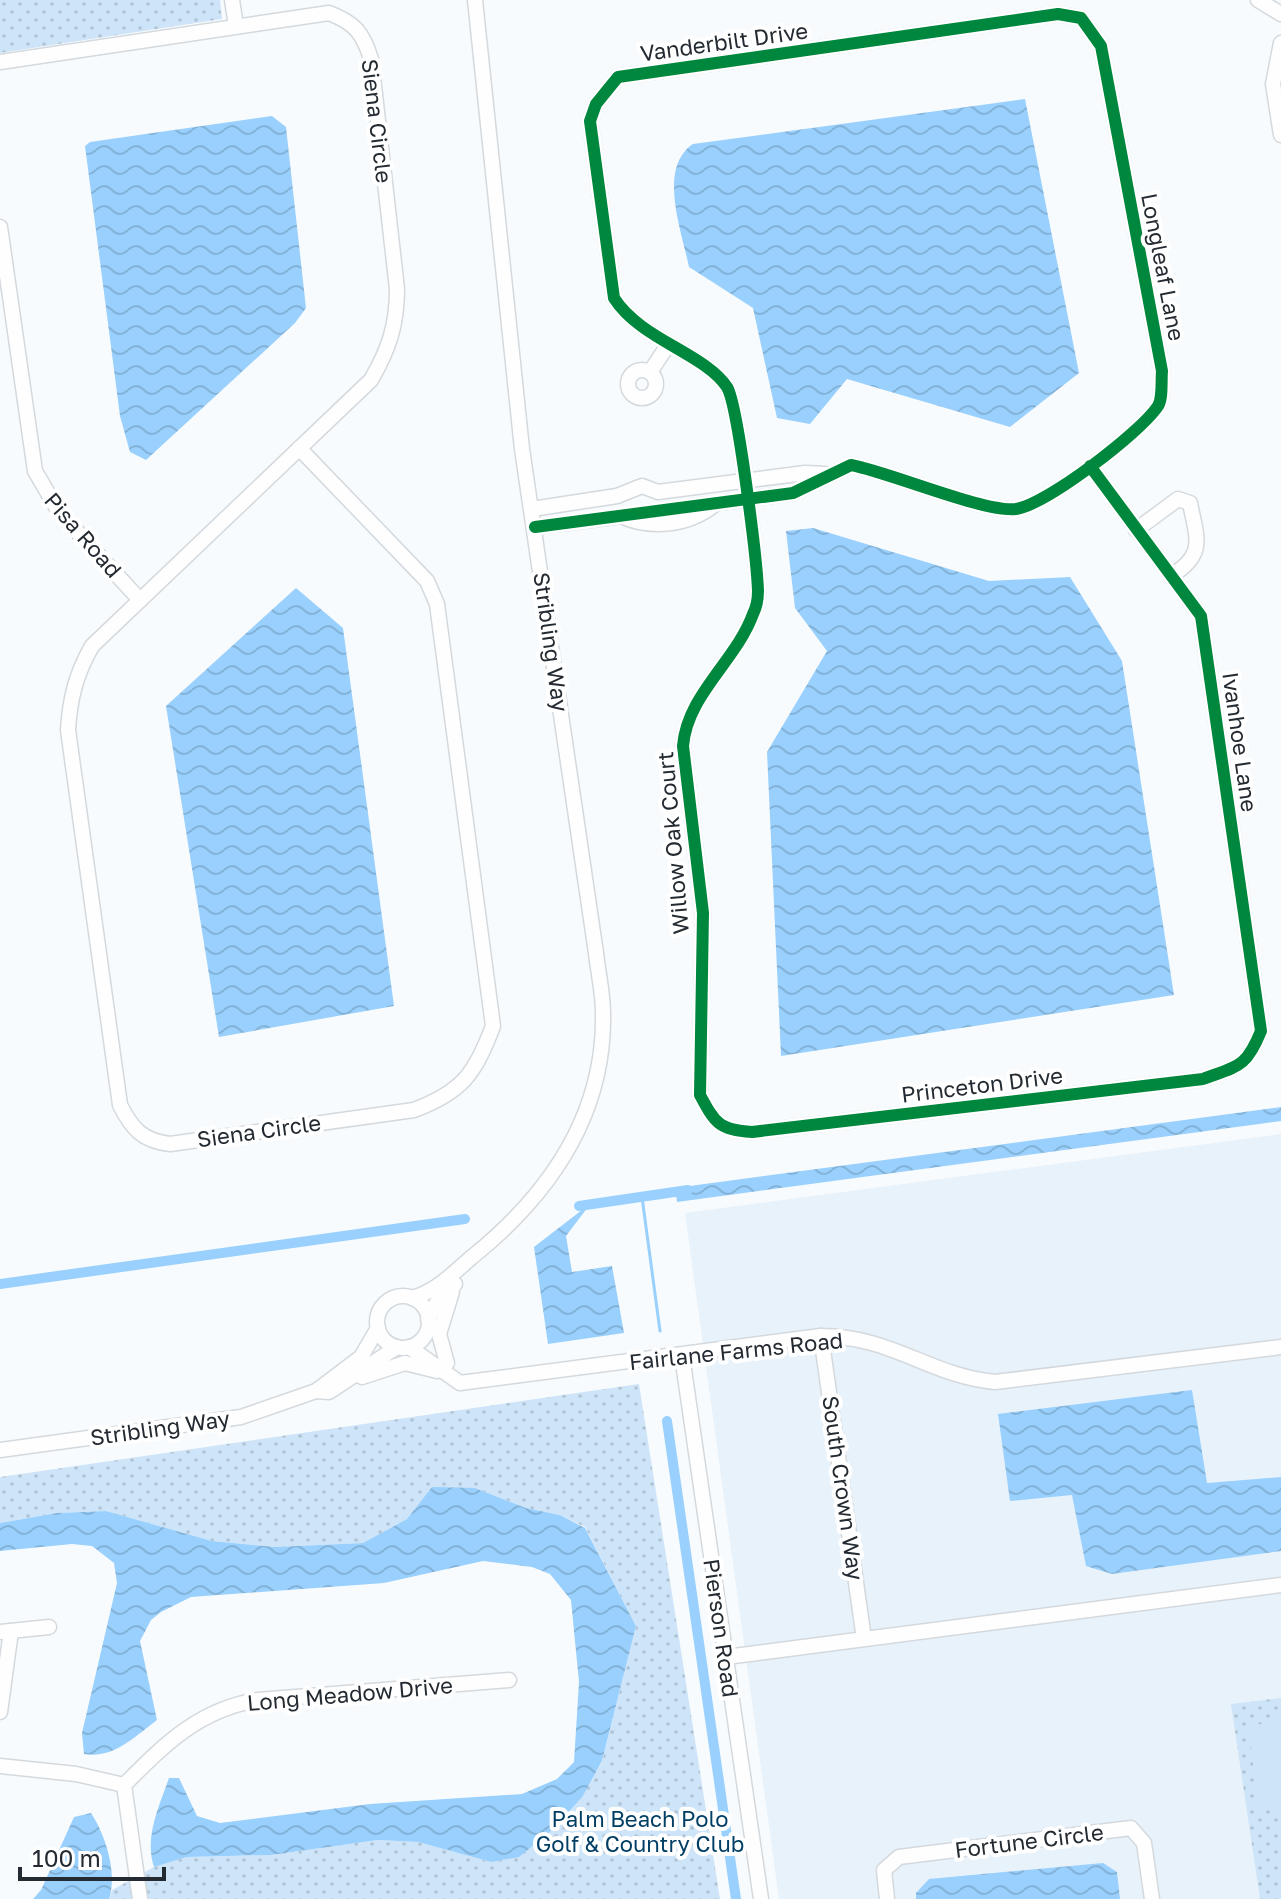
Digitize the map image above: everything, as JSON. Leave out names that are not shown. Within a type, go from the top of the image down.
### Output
[{"type":"street","points":[[232,0],[236,26]]},
{"type":"street","name":"Stribling Way","points":[[412,1298],[440,1285],[486,1247],[548,1182],[570,1150],[585,1117],[602,1046],[603,1011],[522,449],[475,0]]},
{"type":"street","points":[[1258,0],[1281,14]]},
{"type":"street","name":"Siena Circle","points":[[0,62],[329,13],[351,22],[364,36],[371,59],[397,318],[388,351],[371,380],[299,448],[92,646],[77,673],[70,699],[68,730],[120,1105],[132,1128],[153,1142],[170,1144],[414,1110],[443,1099],[458,1088],[479,1063],[493,1026],[437,604],[427,581],[299,448]]},
{"type":"street","name":"Vanderbilt Drive","points":[[744,482],[729,390],[719,378],[624,314],[614,298],[590,121],[596,104],[618,77],[1058,14],[1081,18],[1101,46]]},
{"type":"street","points":[[1281,43],[1273,84],[1281,135]]},
{"type":"street","name":"Longleaf Lane","points":[[532,509],[617,496],[642,486],[654,490],[805,473],[826,474],[851,465],[986,505],[1015,509],[1039,500],[1137,430],[1160,403],[1162,371],[1101,46]]},
{"type":"street","name":"Pisa Road","points":[[0,227],[35,471],[59,512],[140,600]]},
{"type":"street","points":[[650,372],[668,345]]},
{"type":"street","name":"Ivanhoe Lane","points":[[1090,466],[1201,616],[1261,1031],[1251,1056]]},
{"type":"street","points":[[535,527],[642,515],[699,517],[715,504],[793,493],[826,474]]},
{"type":"street","name":"Willow Oak Court","points":[[715,1122],[700,1095],[703,913],[683,746],[685,724],[753,616],[758,593],[744,482]]},
{"type":"street","points":[[642,515],[654,490]]},
{"type":"street","points":[[1136,530],[1178,499],[1190,503],[1197,550],[1189,564],[1171,576]]},
{"type":"street","name":"Princeton Drive","points":[[715,1122],[731,1131],[752,1132],[1203,1079],[1238,1066],[1251,1056]]},
{"type":"street","name":"Stribling Way","points":[[428,1325],[437,1302],[478,1263],[486,1247]]},
{"type":"street","points":[[335,1388],[405,1363],[445,1369],[440,1347],[440,1324],[457,1283]]},
{"type":"street","points":[[399,1296],[412,1298],[422,1305],[428,1325],[418,1343],[403,1347],[384,1339],[378,1328],[380,1310],[388,1301],[399,1296]]},
{"type":"street","name":"Fairlane Farms Road","points":[[428,1325],[434,1351],[445,1369]]},
{"type":"street","name":"Stribling Way","points":[[0,1450],[241,1417],[316,1391],[361,1357],[378,1328]]},
{"type":"street","name":"Fairlane Farms Road","points":[[403,1347],[471,1380],[682,1356],[821,1336],[877,1342],[963,1377],[995,1382],[1281,1347]]},
{"type":"street","name":"South Crown Way","points":[[821,1336],[864,1639]]},
{"type":"street","name":"Stribling Way","points":[[316,1391],[329,1392],[403,1347]]},
{"type":"street","name":"Pierson Road","points":[[682,1356],[761,1899]]},
{"type":"street","points":[[726,1657],[1281,1585]]},
{"type":"street","points":[[0,1712],[6,1631],[49,1627]]},
{"type":"street","name":"Long Meadow Drive","points":[[124,1785],[180,1731],[230,1706],[258,1700],[509,1680]]},
{"type":"street","points":[[0,1766],[76,1774],[124,1785],[140,1899]]},
{"type":"street","name":"Fortune Circle","points":[[887,1899],[884,1870],[899,1857],[1131,1828],[1144,1843],[1152,1899]]},
{"type":"shaded area","points":[[1281,1134],[1281,1698],[1232,1704],[1260,1899],[779,1899],[685,1213]]},
{"type":"green space","points":[[0,0],[220,0],[222,19],[0,53]]},
{"type":"green space","name":"Palm Beach Polo Golf & Country Club","points":[[639,1384],[720,1899],[109,1899],[112,1890],[154,1867],[187,1857],[271,1855],[378,1840],[418,1842],[491,1862],[583,1796],[602,1762],[636,1626],[585,1527],[560,1515],[526,1508],[475,1488],[432,1488],[407,1519],[363,1543],[275,1547],[212,1541],[106,1511],[57,1513],[0,1523],[0,1477]]},
{"type":"green space","points":[[1281,1698],[1281,1899],[1260,1899],[1231,1704]]},
{"type":"green space","points":[[1281,1721],[1281,1806],[1259,1809],[1248,1726]]},
{"type":"water","points":[[1025,99],[1079,373],[1010,427],[847,379],[810,424],[777,418],[753,308],[689,267],[675,201],[676,168],[682,155],[693,144]]},
{"type":"water","points":[[272,116],[286,127],[306,308],[295,323],[146,460],[130,452],[120,416],[85,146],[90,142]]},
{"type":"water","points":[[813,528],[989,581],[1070,577],[1122,661],[1174,995],[781,1056],[767,752],[827,651],[795,608],[786,531]]},
{"type":"water","points":[[296,588],[343,628],[394,1006],[219,1037],[166,706]]},
{"type":"water","points":[[1281,1107],[1281,1121],[677,1202],[675,1188]]},
{"type":"water","points":[[591,1203],[566,1236],[572,1272],[612,1266],[624,1333],[548,1344],[534,1247]]},
{"type":"water","points":[[1192,1390],[1207,1483],[1281,1477],[1281,1551],[1112,1574],[1086,1566],[1072,1495],[1010,1501],[998,1414]]},
{"type":"water","points":[[432,1487],[475,1488],[526,1508],[560,1515],[585,1528],[636,1626],[602,1761],[583,1796],[551,1831],[519,1857],[491,1862],[418,1842],[378,1840],[271,1855],[187,1857],[154,1867],[152,1833],[169,1778],[179,1778],[197,1816],[220,1823],[370,1804],[522,1794],[557,1779],[574,1762],[579,1682],[571,1600],[550,1574],[532,1567],[483,1561],[384,1583],[191,1597],[151,1620],[140,1641],[157,1720],[114,1750],[95,1755],[84,1754],[82,1733],[117,1583],[114,1563],[92,1546],[72,1544],[0,1551],[0,1523],[57,1513],[106,1511],[212,1541],[275,1547],[363,1543],[407,1519]]},
{"type":"water","points":[[91,1813],[109,1854],[112,1878],[109,1899],[33,1899],[41,1890],[74,1817]]},
{"type":"water","points":[[1103,1863],[1117,1872],[1120,1899],[916,1899],[916,1893],[929,1879]]},
{"type":"waterway","points":[[579,1206],[688,1190]]},
{"type":"waterway","points":[[642,1197],[660,1331]]},
{"type":"waterway","points":[[0,1284],[465,1219]]},
{"type":"waterway","points":[[667,1421],[736,1899]]},
{"type":"cycle path","points":[[535,527],[793,493],[851,465],[982,505],[1016,509],[1049,495],[1133,433],[1160,403],[1162,371],[1101,46],[1081,18],[1058,14],[618,77],[596,104],[590,121],[614,298],[640,325],[703,365],[727,387],[741,452],[746,485],[751,518],[757,603],[745,631],[693,710],[683,746],[703,913],[700,1095],[719,1123],[752,1132],[1203,1079],[1240,1064],[1256,1043],[1261,1031],[1201,616],[1090,466]]}]
